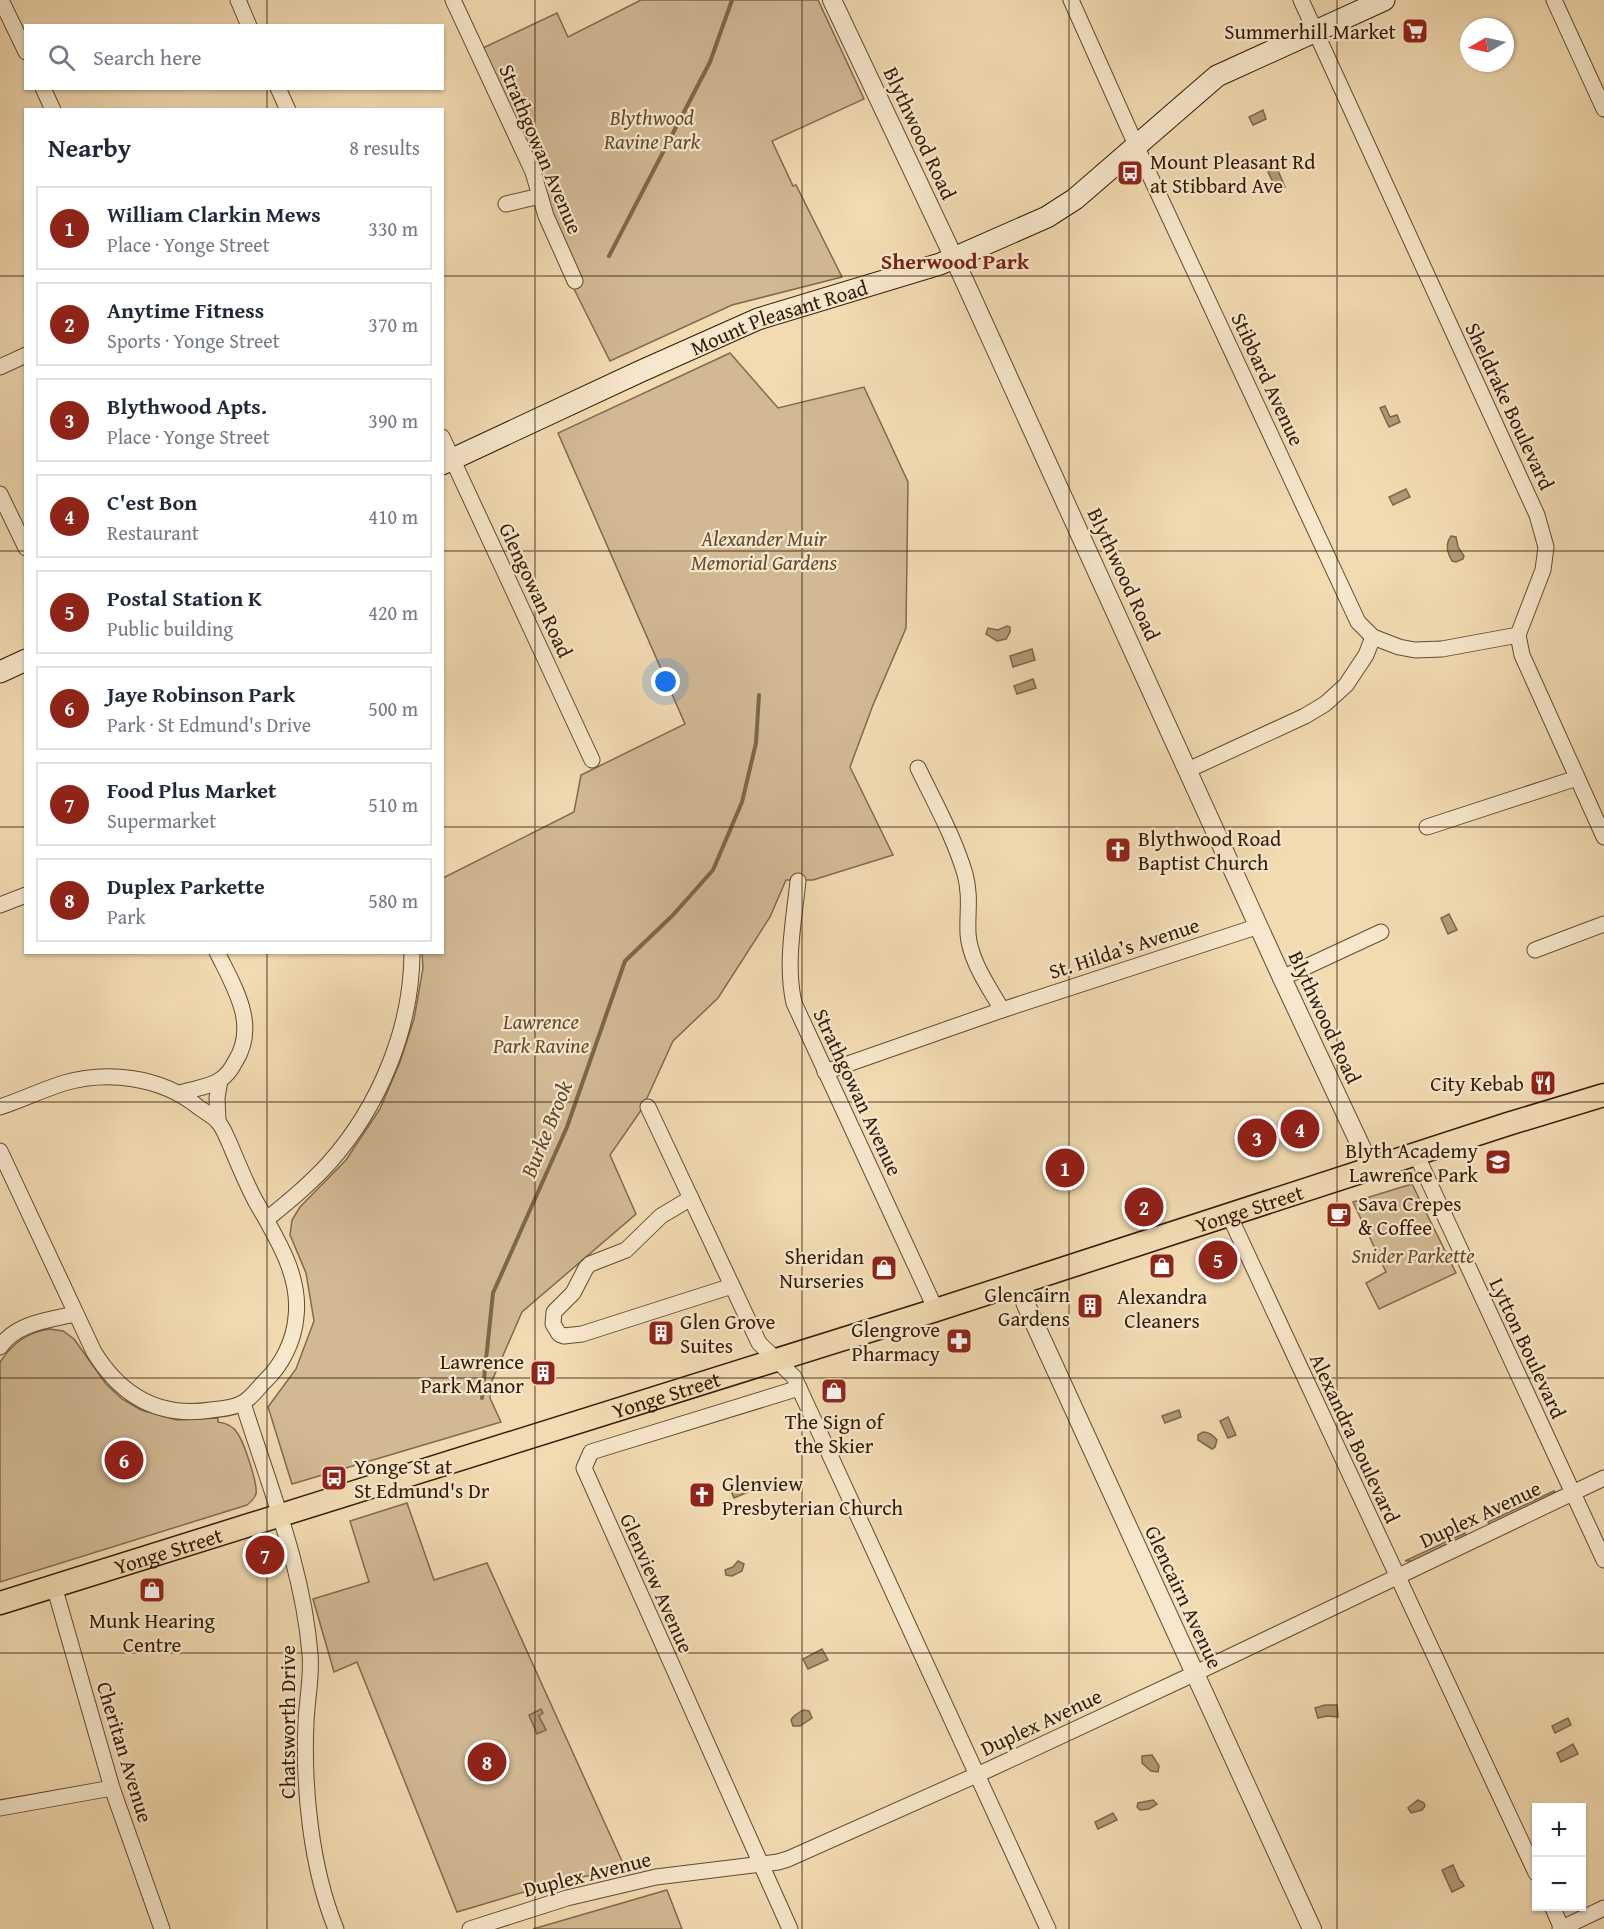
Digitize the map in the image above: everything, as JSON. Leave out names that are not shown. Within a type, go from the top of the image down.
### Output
[{"type":"main road","name":"Mount Pleasant Road","points":[[448,461],[759,319],[954,258],[1059,210],[1217,76],[1384,0]]},
{"type":"main road","points":[[0,672],[24,661]]},
{"type":"main road","name":"Yonge Street","points":[[0,1603],[936,1310],[1371,1168],[1602,1099]]},
{"type":"street","points":[[1,0],[24,48]]},
{"type":"street","points":[[238,0],[248,24]]},
{"type":"street","name":"Strathgowan Avenue","points":[[453,0],[533,172],[546,216],[575,281]]},
{"type":"street","name":"Blythwood Road","points":[[832,0],[954,258],[1371,1168]]},
{"type":"street","name":"Stibbard Avenue","points":[[1071,0],[1358,622],[1373,637]]},
{"type":"street","name":"Sheldrake Boulevard","points":[[1301,0],[1537,515],[1546,547],[1543,570],[1518,635]]},
{"type":"street","points":[[1554,0],[1604,109]]},
{"type":"street","points":[[44,90],[52,108]]},
{"type":"street","points":[[279,90],[287,108]]},
{"type":"street","points":[[506,204],[540,196]]},
{"type":"street","points":[[0,367],[24,357]]},
{"type":"street","name":"Glengowan Road","points":[[444,445],[448,461],[592,760]]},
{"type":"street","points":[[0,494],[24,544]]},
{"type":"street","points":[[1188,770],[1305,716],[1325,704],[1346,685],[1366,655],[1373,637],[1399,647],[1428,650],[1518,635],[1522,656],[1604,837]]},
{"type":"street","points":[[918,768],[952,839],[965,875],[970,904],[968,934],[970,947],[1002,1010]]},
{"type":"street","points":[[1427,826],[1576,778]]},
{"type":"street","name":"Strathgowan Avenue","points":[[798,881],[790,988],[798,1016],[936,1310]]},
{"type":"street","points":[[0,905],[24,896]]},
{"type":"street","points":[[1535,950],[1604,924]]},
{"type":"street","name":"St. Hilda’s Avenue","points":[[825,1072],[1002,1010],[1259,926]]},
{"type":"street","points":[[1282,978],[1381,932]]},
{"type":"street","points":[[180,1093],[219,1080],[239,1056],[246,1036],[243,1010],[218,954]]},
{"type":"street","points":[[267,1219],[293,1199],[330,1162],[376,1094],[394,1052],[404,1016],[412,954]]},
{"type":"street","points":[[0,1107],[53,1086],[92,1078],[137,1080],[180,1093],[218,1121]]},
{"type":"street","points":[[0,1151],[75,1314],[104,1369],[128,1392],[144,1401],[168,1409],[187,1412],[224,1408],[243,1403],[279,1365],[290,1342],[296,1318],[296,1289],[292,1274],[267,1219],[255,1200],[218,1121],[219,1080]]},
{"type":"street","points":[[648,1107],[759,1343],[794,1377],[1048,1929]]},
{"type":"street","name":"Lytton Boulevard","points":[[1416,1154],[1604,1560]]},
{"type":"street","points":[[691,1198],[661,1216],[626,1250],[590,1264],[573,1293],[554,1312],[555,1330],[564,1336],[582,1334],[732,1286]]},
{"type":"street","name":"Alexandra Boulevard","points":[[1229,1215],[1532,1865]]},
{"type":"street","name":"Glencairn Avenue","points":[[1018,1283],[1312,1929]]},
{"type":"street","points":[[0,1347],[7,1338],[28,1326],[75,1314]]},
{"type":"street","name":"Glenview Avenue","points":[[790,1929],[584,1468],[591,1452],[799,1388]]},
{"type":"street","name":"Chatsworth Drive","points":[[243,1403],[281,1515],[297,1578],[310,1655],[306,1720],[308,1804],[318,1864],[336,1929]]},
{"type":"street","name":"Duplex Avenue","points":[[470,1929],[567,1898],[646,1879],[788,1859],[1194,1673],[1604,1478]]},
{"type":"street","name":"Cheritan Avenue","points":[[54,1586],[112,1788],[162,1929]]},
{"type":"street","points":[[0,1808],[112,1788]]},
{"type":"street","points":[[1554,1911],[1561,1929],[1604,1908]]},
{"type":"green space","name":"Blythwood Ravine Park","points":[[641,0],[818,0],[864,99],[772,141],[793,186],[796,185],[842,277],[732,305],[610,361],[567,275],[483,48],[557,13],[568,37]]},
{"type":"green space","name":"Alexander Muir Memorial Gardens","points":[[730,353],[778,408],[864,387],[908,482],[906,628],[873,705],[850,767],[893,855],[813,880],[786,880],[770,917],[718,998],[673,1041],[642,1109],[610,1155],[636,1214],[522,1312],[491,1383],[490,1398],[501,1422],[292,1484],[268,1407],[296,1369],[314,1321],[306,1273],[290,1235],[292,1220],[300,1207],[346,1160],[380,1109],[400,1062],[414,1019],[423,968],[422,954],[444,954],[444,877],[574,812],[581,775],[685,724],[558,433]]},
{"type":"green space","name":"Snider Parkette","points":[[1412,1184],[1456,1273],[1379,1309],[1366,1283],[1386,1272],[1353,1202]]},
{"type":"green space","points":[[50,1329],[63,1331],[74,1339],[106,1384],[122,1399],[141,1410],[177,1420],[218,1418],[218,1422],[234,1429],[244,1446],[253,1473],[256,1494],[252,1500],[247,1505],[0,1582],[0,1362],[21,1340],[34,1333]]},
{"type":"green space","points":[[1554,1491],[1553,1494],[1490,1525],[1488,1522]]},
{"type":"green space","points":[[407,1503],[434,1580],[487,1563],[626,1870],[568,1879],[457,1912],[357,1662],[334,1672],[313,1599],[369,1582],[350,1521]]},
{"type":"green space","points":[[1465,1533],[1466,1535],[1412,1561],[1405,1561]]},
{"type":"green space","points":[[667,1890],[682,1929],[533,1929]]},
{"type":"shaded area","points":[[1263,110],[1266,119],[1253,125],[1249,117]]},
{"type":"shaded area","points":[[1277,168],[1285,187],[1277,190],[1268,172]]},
{"type":"shaded area","points":[[1385,406],[1390,417],[1397,415],[1400,422],[1389,427],[1380,408]]},
{"type":"shaded area","points":[[1406,489],[1410,497],[1393,505],[1389,497]]},
{"type":"shaded area","points":[[1451,536],[1456,537],[1458,547],[1464,556],[1456,562],[1452,561],[1448,552],[1447,545]]},
{"type":"shaded area","points":[[1010,627],[1010,632],[1006,639],[997,641],[986,634],[988,628],[998,630]]},
{"type":"shaded area","points":[[1032,649],[1035,660],[1013,667],[1010,656]]},
{"type":"shaded area","points":[[1033,679],[1036,688],[1017,694],[1014,686]]},
{"type":"shaded area","points":[[1449,914],[1457,930],[1448,934],[1441,918]]},
{"type":"shaded area","points":[[1179,1410],[1181,1417],[1165,1423],[1162,1416]]},
{"type":"shaded area","points":[[1228,1417],[1236,1435],[1228,1438],[1220,1421]]},
{"type":"shaded area","points":[[1203,1432],[1211,1434],[1217,1440],[1212,1449],[1198,1440],[1198,1435]]},
{"type":"shaded area","points":[[744,1483],[748,1492],[734,1498],[730,1489]]},
{"type":"shaded area","points":[[738,1561],[744,1564],[742,1571],[732,1576],[726,1575],[725,1570],[733,1567]]},
{"type":"shaded area","points":[[822,1649],[828,1660],[808,1669],[803,1659]]},
{"type":"shaded area","points":[[1337,1705],[1338,1717],[1318,1718],[1315,1708]]},
{"type":"shaded area","points":[[541,1709],[543,1713],[539,1716],[546,1730],[537,1734],[529,1715]]},
{"type":"shaded area","points":[[803,1710],[809,1711],[812,1718],[800,1726],[793,1726],[791,1720]]},
{"type":"shaded area","points":[[1568,1718],[1571,1725],[1555,1733],[1552,1726]]},
{"type":"shaded area","points":[[1573,1744],[1578,1754],[1561,1762],[1557,1753]]},
{"type":"shaded area","points":[[1152,1755],[1159,1766],[1158,1772],[1151,1771],[1142,1763],[1142,1756]]},
{"type":"shaded area","points":[[1153,1800],[1157,1804],[1149,1809],[1140,1810],[1137,1807],[1138,1803]]},
{"type":"shaded area","points":[[1418,1800],[1425,1806],[1422,1810],[1411,1813],[1408,1808]]},
{"type":"shaded area","points":[[1113,1813],[1117,1820],[1098,1829],[1095,1822]]},
{"type":"shaded area","points":[[1453,1865],[1464,1886],[1452,1892],[1442,1870]]},
{"type":"waterway","name":"Burke Brook","points":[[609,256],[710,62],[732,0]]},
{"type":"waterway","name":"Burke Brook","points":[[482,1398],[493,1293],[567,1127],[625,961],[673,915],[713,870],[742,802],[756,743],[759,695]]},
{"type":"place","name":"Summerhill Market","points":[[1415,31]]},
{"type":"place","name":"Mount Pleasant Rd at Stibbard Ave","points":[[1130,173]]},
{"type":"place","name":"Blythwood Road Baptist Church","points":[[1118,850]]},
{"type":"place","name":"City Kebab","points":[[1543,1083]]},
{"type":"place","name":"C'est Bon","points":[[1300,1129]]},
{"type":"place","name":"Blythwood Apts.","points":[[1257,1138]]},
{"type":"place","name":"Blyth Academy Lawrence Park","points":[[1498,1162]]},
{"type":"place","name":"William Clarkin Mews","points":[[1065,1168]]},
{"type":"place","name":"Anytime Fitness","points":[[1144,1207]]},
{"type":"place","name":"Sava Crepes & Coffee","points":[[1339,1215]]},
{"type":"place","name":"Postal Station K","points":[[1218,1260]]},
{"type":"place","name":"Alexandra Cleaners","points":[[1162,1266]]},
{"type":"place","name":"Sheridan Nurseries","points":[[884,1268]]},
{"type":"place","name":"Glencairn Gardens","points":[[1090,1306]]},
{"type":"place","name":"Glen Grove Suites","points":[[661,1333]]},
{"type":"place","name":"Glengrove Pharmacy","points":[[959,1341]]},
{"type":"place","name":"Lawrence Park Manor","points":[[543,1373]]},
{"type":"place","name":"The Sign of the Skier","points":[[834,1391]]},
{"type":"place","name":"Jaye Robinson Park","points":[[124,1460]]},
{"type":"place","name":"Yonge St at St Edmund's Dr","points":[[334,1478]]},
{"type":"place","name":"Glenview Presbyterian Church","points":[[702,1495]]},
{"type":"place","name":"Food Plus Market","points":[[265,1555]]},
{"type":"place","name":"Munk Hearing Centre","points":[[152,1590]]},
{"type":"place","name":"Duplex Parkette","points":[[487,1762]]},
{"type":"district","name":"Sherwood Park","points":[[955,261]]},
{"type":"park label","name":"Lawrence Park Ravine","points":[[541,1033]]}]
